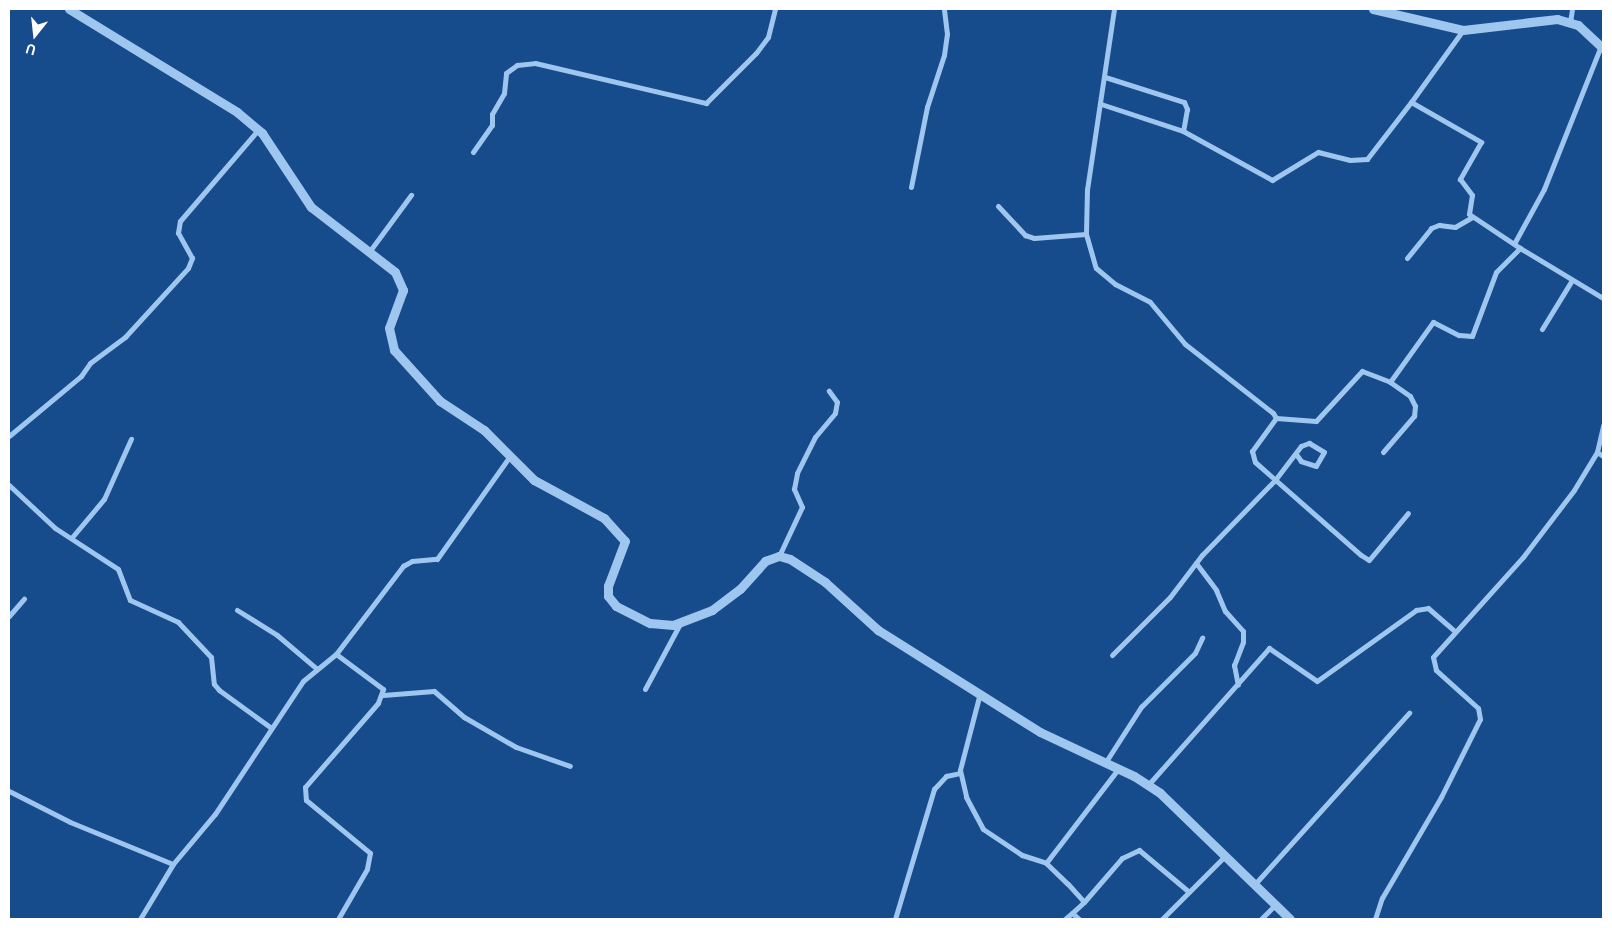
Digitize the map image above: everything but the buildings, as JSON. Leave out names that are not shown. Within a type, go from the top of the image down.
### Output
[{"type":"street","points":[[69,9],[237,112],[258,130],[311,207],[395,272],[403,290],[389,328],[394,350],[440,402],[484,430],[534,480],[604,518],[625,541],[608,586],[608,596],[616,606],[650,623],[681,622],[712,610],[740,589],[764,562],[779,556],[802,507],[794,489],[797,473],[815,437],[835,413],[837,402],[829,391]]},
{"type":"street","points":[[473,152],[492,125],[492,114],[504,93],[506,73],[517,65],[535,63],[706,103],[756,53],[768,37],[775,9]]},
{"type":"street","points":[[912,187],[927,107],[944,55],[947,34],[944,9]]},
{"type":"street","points":[[1114,9],[1087,189],[1086,234],[1096,268],[1106,278],[1150,302],[1185,344],[1276,418],[1316,421],[1362,371],[1390,382],[1410,396],[1415,406],[1414,416],[1383,452]]},
{"type":"street","points":[[1373,9],[1464,30],[1539,19],[1570,22],[1586,30],[1602,47],[1541,195],[1515,242]]},
{"type":"street","points":[[1570,22],[1572,9]]},
{"type":"street","points":[[1101,104],[1183,131],[1272,180],[1318,152],[1350,160],[1367,159],[1464,30]]},
{"type":"street","points":[[1104,77],[1184,102],[1183,131]]},
{"type":"street","points":[[1411,102],[1481,142],[1460,179],[1472,195],[1472,217]]},
{"type":"street","points":[[9,436],[125,337],[188,268],[192,258],[178,233],[180,221],[258,130]]},
{"type":"street","points":[[369,253],[411,195]]},
{"type":"street","points":[[998,206],[1025,235],[1034,238],[1086,234]]},
{"type":"street","points":[[1472,217],[1603,298]]},
{"type":"street","points":[[1406,258],[1436,225],[1455,227],[1472,217]]},
{"type":"street","points":[[1390,382],[1429,324],[1435,322],[1464,337],[1474,333],[1496,272],[1520,248]]},
{"type":"street","points":[[1542,329],[1572,280]]},
{"type":"street","points":[[1276,418],[1252,451],[1255,462],[1369,560],[1408,513]]},
{"type":"street","points":[[1375,919],[1382,898],[1441,797],[1480,719],[1478,708],[1432,664],[1433,657],[1454,631],[1523,557],[1574,490],[1597,452],[1603,425]]},
{"type":"street","points":[[73,536],[104,498],[131,439]]},
{"type":"street","points":[[1112,655],[1170,596],[1196,563],[1275,480],[1296,454],[1309,442],[1324,452],[1316,466],[1301,461],[1296,454]]},
{"type":"street","points":[[1597,452],[1603,456]]},
{"type":"street","points":[[140,919],[173,864],[215,814],[270,727],[317,668],[336,654],[369,606],[403,566],[412,560],[433,562],[443,553],[510,456]]},
{"type":"street","points":[[9,486],[55,528],[73,536],[118,569],[130,600],[172,617],[206,649],[211,658],[214,684],[227,698],[270,727]]},
{"type":"street","points":[[779,556],[815,574],[872,627],[1040,732],[1148,785],[1225,856],[1274,906],[1290,919]]},
{"type":"street","points":[[1196,563],[1216,590],[1225,611],[1243,631],[1243,642],[1234,665],[1238,685]]},
{"type":"street","points":[[9,616],[24,599]]},
{"type":"street","points":[[1148,785],[1269,648],[1308,676],[1323,680],[1373,639],[1422,608],[1435,614],[1454,631]]},
{"type":"street","points":[[237,610],[277,635],[317,668]]},
{"type":"street","points":[[645,689],[681,622]]},
{"type":"street","points":[[1105,764],[1142,706],[1195,653],[1202,638]]},
{"type":"street","points":[[336,654],[381,685],[383,695]]},
{"type":"street","points":[[338,919],[367,869],[370,852],[306,800],[305,787],[383,695],[434,691],[464,717],[516,747],[570,766]]},
{"type":"street","points":[[980,693],[960,773],[966,798],[983,829],[1022,855],[1046,863],[1084,902]]},
{"type":"street","points":[[1254,885],[1408,713]]},
{"type":"street","points":[[1046,863],[1118,769]]},
{"type":"street","points":[[895,919],[934,789],[946,776],[960,773]]},
{"type":"street","points":[[9,791],[70,822],[173,864]]},
{"type":"street","points":[[1066,919],[1084,902],[1122,858],[1139,850],[1189,892]]},
{"type":"street","points":[[1162,919],[1225,856]]},
{"type":"street","points":[[1261,919],[1274,906]]},
{"type":"street","points":[[1072,913],[1079,919]]}]
